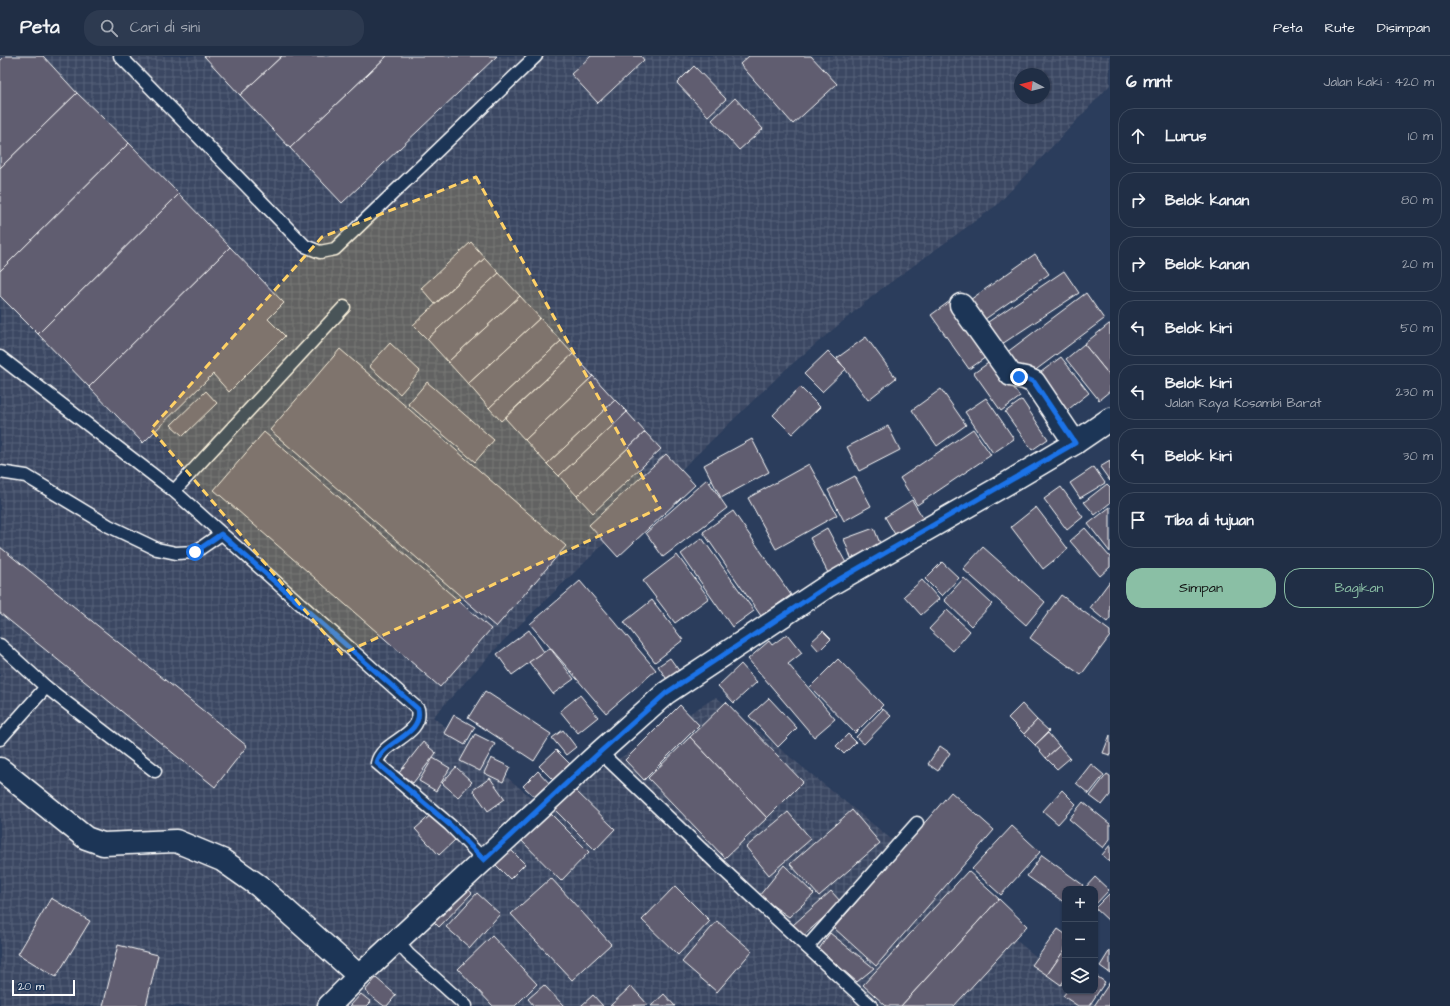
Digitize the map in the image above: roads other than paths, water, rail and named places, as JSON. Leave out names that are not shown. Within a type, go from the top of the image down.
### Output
[{"type":"main road","points":[[961,305],[1011,375],[1034,382],[1075,443]]},
{"type":"main road","points":[[329,1006],[359,976],[600,752],[666,693],[826,587],[1075,443],[1110,419]]},
{"type":"main road","points":[[0,769],[86,838],[103,844],[176,841],[222,860],[259,886],[359,976]]},
{"type":"lane","points":[[120,56],[305,246],[320,252],[335,249],[536,56]]},
{"type":"lane","points":[[174,492],[344,307]]},
{"type":"lane","points":[[0,357],[174,492],[418,709],[419,719],[415,726],[380,755],[377,763],[450,825],[484,860]]},
{"type":"lane","points":[[0,472],[26,476],[109,526],[158,549],[176,553],[195,552],[221,534]]},
{"type":"lane","points":[[0,646],[46,686],[155,771]]},
{"type":"lane","points":[[0,739],[46,686]]},
{"type":"lane","points":[[600,752],[716,863],[871,1006]]},
{"type":"lane","points":[[807,947],[917,823]]},
{"type":"lane","points":[[397,941],[408,954],[466,1006]]}]
